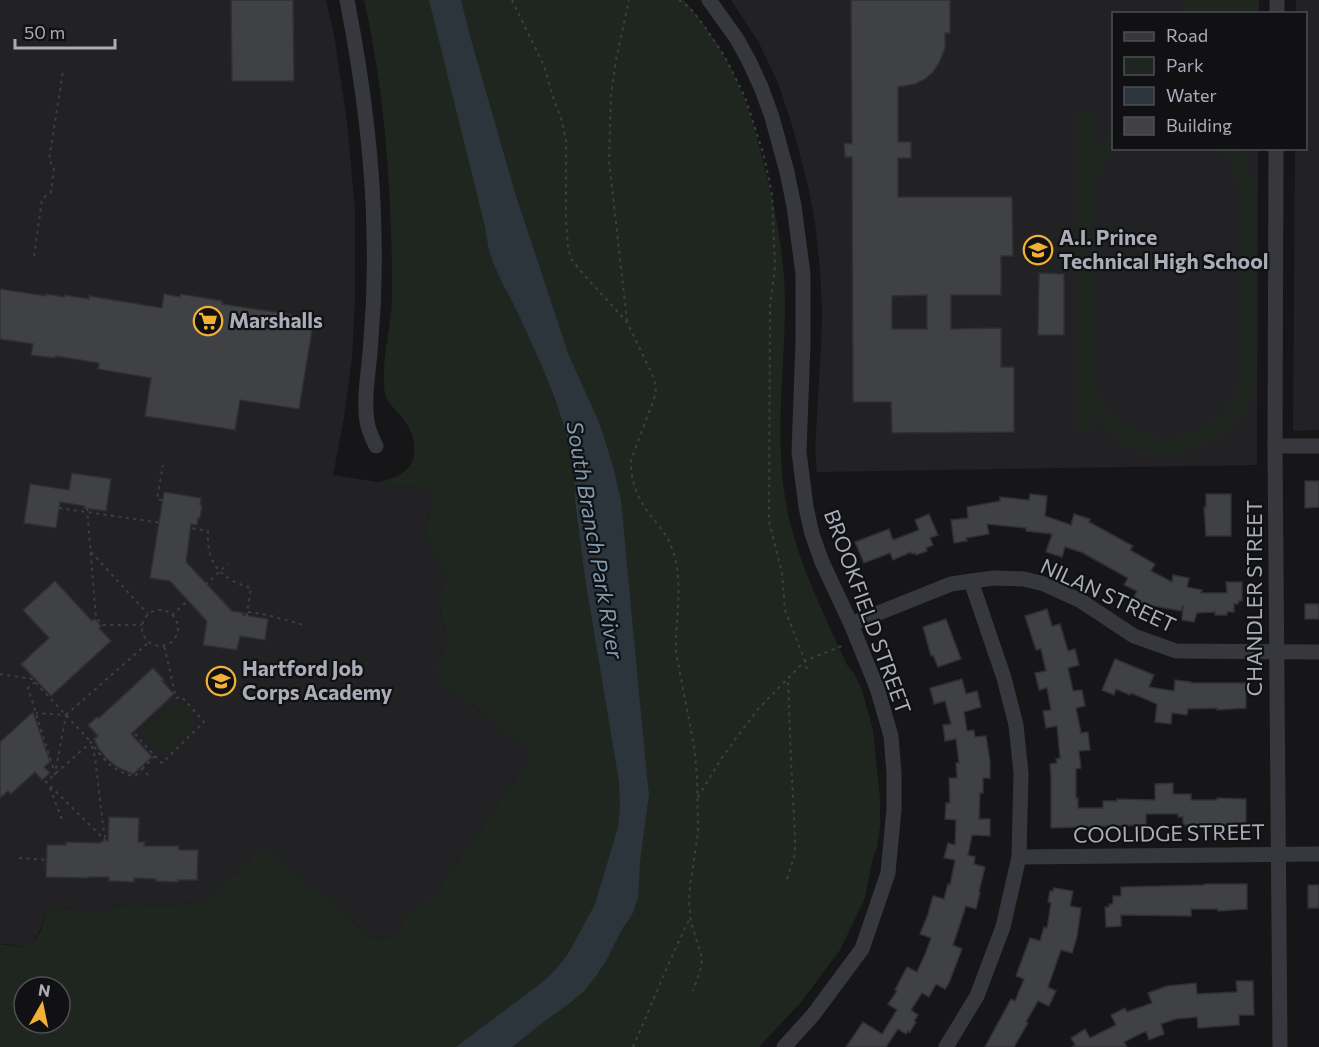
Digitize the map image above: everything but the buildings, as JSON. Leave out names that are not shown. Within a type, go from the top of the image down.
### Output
[{"type":"street","points":[[347,0],[363,91],[370,159],[374,264],[366,407],[368,428],[376,446]]},
{"type":"street","name":"BROOKFIELD STREET","points":[[709,0],[736,39],[753,70],[774,126],[787,172],[794,206],[802,274],[804,344],[799,452],[806,507],[822,562],[877,688],[891,736],[894,773],[894,810],[888,873],[862,949],[813,1015],[784,1047]]},
{"type":"street","name":"CHANDLER STREET","points":[[1276,150],[1275,446],[1280,1047]]},
{"type":"street","points":[[1275,446],[1319,446]]},
{"type":"street","name":"NILAN STREET","points":[[851,624],[951,584],[993,578],[1024,579],[1044,584],[1081,601],[1134,636],[1176,651],[1319,652]]},
{"type":"street","points":[[946,1047],[981,986],[1003,927],[1019,857],[1021,773],[1016,725],[1004,678],[971,581]]},
{"type":"street","name":"COOLIDGE STREET","points":[[1019,857],[1319,854]]},
{"type":"path","points":[[512,0],[544,66],[562,121],[566,141],[566,220],[571,259],[627,322],[654,378],[656,387],[655,396],[631,460],[630,471],[645,509],[665,535],[672,547],[675,560],[679,595],[675,652],[694,746],[698,797],[698,833],[690,886],[690,916],[702,958],[693,991]]},
{"type":"path","points":[[627,322],[609,162],[611,95],[628,0]]},
{"type":"path","points":[[679,0],[690,8],[705,27],[725,57],[745,97],[764,156],[772,194],[775,267],[770,306],[769,521],[782,573],[788,622],[805,661],[808,674]]},
{"type":"path","points":[[34,256],[42,199],[51,192],[54,168],[49,159],[63,71]]},
{"type":"path","points":[[162,500],[157,499],[163,465]]},
{"type":"path","points":[[59,508],[86,510],[176,525]]},
{"type":"path","points":[[86,510],[96,618],[103,625],[142,626]]},
{"type":"path","points":[[185,527],[208,531],[207,540],[210,553],[219,572],[229,580],[252,588],[246,619]]},
{"type":"path","points":[[90,551],[148,614]]},
{"type":"path","points":[[172,615],[228,564]]},
{"type":"path","points":[[161,610],[172,615],[177,628],[170,642],[159,645],[149,642],[145,637],[142,626],[148,614],[161,610]]},
{"type":"path","points":[[247,612],[304,625]]},
{"type":"path","points":[[698,797],[723,756],[758,709],[805,661],[857,639]]},
{"type":"path","points":[[55,774],[66,715],[149,642]]},
{"type":"path","points":[[135,734],[162,763],[204,722],[182,697],[176,698],[165,645]]},
{"type":"path","points":[[0,674],[35,682],[92,742],[103,759],[121,772],[135,776],[155,756]]},
{"type":"path","points":[[787,879],[795,854],[788,678]]},
{"type":"path","points":[[35,682],[28,688],[55,774]]},
{"type":"path","points":[[36,713],[66,715]]},
{"type":"path","points":[[92,742],[103,826],[106,841],[46,782],[92,742]]},
{"type":"path","points":[[142,769],[150,777]]},
{"type":"path","points":[[50,786],[63,822]]},
{"type":"path","points":[[18,858],[47,860]]},
{"type":"path","points":[[633,1047],[690,916]]},
{"type":"shaded area","points":[[0,0],[326,0],[334,35],[347,122],[355,210],[355,299],[352,358],[333,475],[428,490],[432,497],[425,532],[447,576],[439,602],[447,639],[437,665],[448,688],[471,703],[520,744],[527,751],[529,760],[438,889],[404,920],[395,935],[388,940],[370,936],[363,931],[329,899],[290,870],[278,856],[254,854],[236,875],[224,881],[205,900],[196,903],[154,906],[133,903],[98,912],[54,907],[46,910],[41,927],[32,944],[24,947],[0,945]]},
{"type":"shaded area","name":"A.I. Prince Technical High School","points":[[731,0],[1259,0],[1259,12],[1112,12],[1112,150],[1258,150],[1257,465],[817,472],[815,448],[822,310],[816,230],[809,190],[793,128],[778,83],[758,41]]},
{"type":"shaded area","points":[[1296,0],[1319,0],[1319,430],[1293,431],[1295,150],[1307,150],[1307,12],[1296,12]]},
{"type":"green space","points":[[364,0],[684,0],[721,51],[743,96],[768,180],[782,255],[785,313],[781,446],[788,513],[809,580],[847,665],[854,673],[862,690],[873,730],[880,799],[877,848],[865,898],[840,950],[802,1001],[759,1047],[0,1047],[0,945],[22,946],[34,941],[40,932],[46,910],[54,907],[98,912],[133,903],[154,906],[196,903],[205,900],[224,881],[236,875],[254,854],[263,850],[271,851],[278,856],[290,870],[329,899],[363,931],[370,936],[387,940],[395,935],[404,920],[438,889],[529,760],[527,751],[520,744],[471,703],[448,688],[436,674],[447,639],[439,602],[447,576],[425,532],[432,497],[428,490],[377,482],[395,477],[406,470],[413,460],[414,449],[410,429],[387,400],[384,386],[384,363],[392,306],[392,258],[389,184],[378,73]]},
{"type":"green space","points":[[1184,0],[1258,0],[1258,12],[1184,12]]},
{"type":"green space","points":[[1075,111],[1095,111],[1095,151],[1112,130],[1112,150],[1114,150],[1100,170],[1094,194],[1095,378],[1097,387],[1110,411],[1122,423],[1137,432],[1152,437],[1185,436],[1201,429],[1226,408],[1238,386],[1240,193],[1230,164],[1220,150],[1240,150],[1255,184],[1256,363],[1248,403],[1234,423],[1220,435],[1187,450],[1150,453],[1133,448],[1113,437],[1094,415],[1094,432],[1075,432]]},
{"type":"green space","points":[[176,701],[197,723],[162,756],[142,734]]},
{"type":"water","name":"South Branch Park River","points":[[429,0],[461,0],[515,193],[569,356],[601,428],[613,466],[621,501],[649,794],[638,898],[632,915],[622,929],[606,961],[585,990],[512,1047],[456,1047],[544,981],[568,954],[595,904],[618,827],[619,782],[586,584],[575,501],[575,478],[565,428],[547,378],[490,253]]},
{"type":"place","name":"A.I. Prince Technical High School","points":[[1038,250]]},
{"type":"place","name":"Marshalls","points":[[208,321]]},
{"type":"place","name":"Hartford Job Corps Academy","points":[[221,681]]}]
